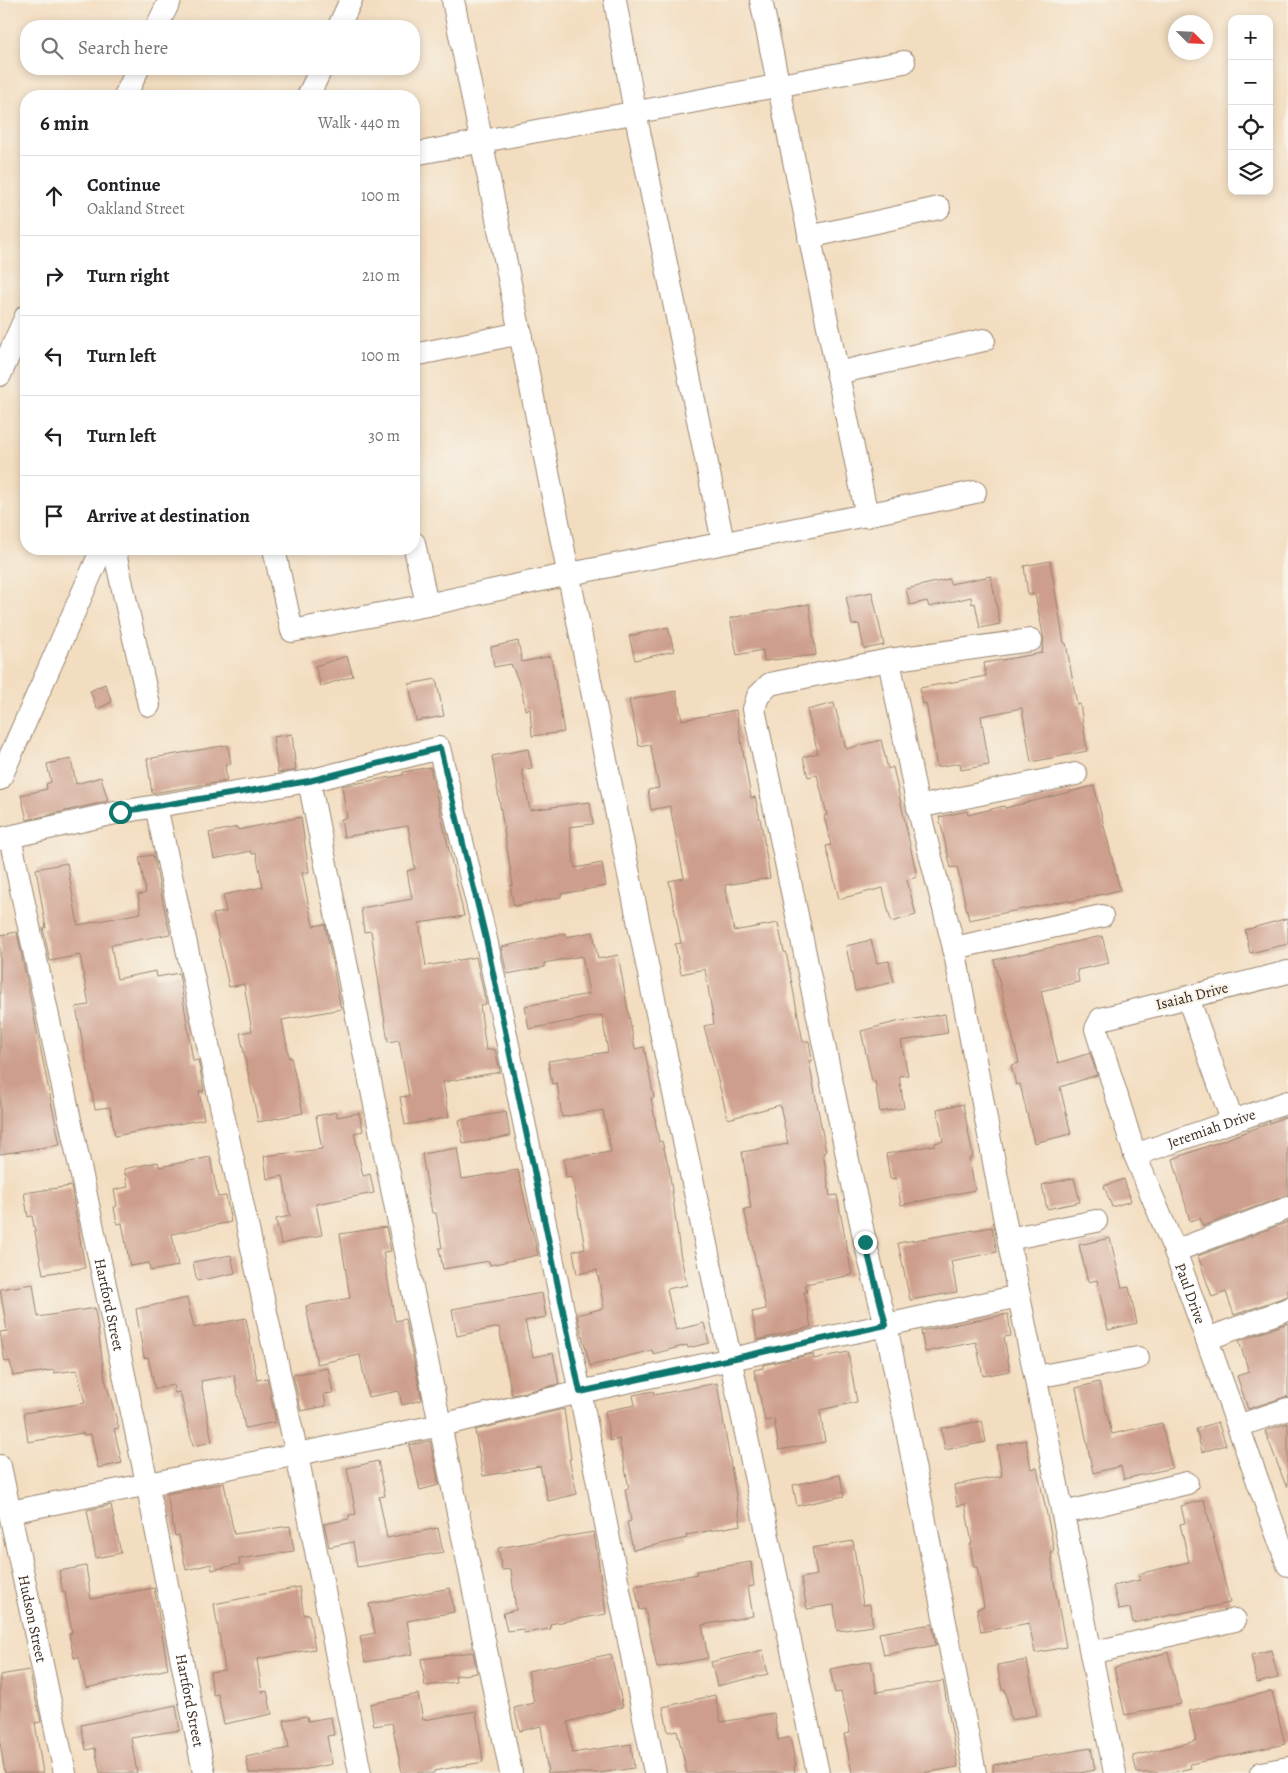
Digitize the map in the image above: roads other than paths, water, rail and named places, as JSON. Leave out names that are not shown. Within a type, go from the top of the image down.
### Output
[{"type":"street","points":[[160,20],[170,0]]},
{"type":"street","points":[[342,20],[351,0]]},
{"type":"street","points":[[453,0],[570,572],[654,999],[818,1773]]},
{"type":"street","points":[[615,0],[635,112],[723,542]]},
{"type":"street","points":[[761,0],[867,516]]},
{"type":"street","points":[[420,153],[904,62]]},
{"type":"street","points":[[128,90],[135,75]]},
{"type":"street","points":[[311,90],[318,75]]},
{"type":"street","points":[[809,237],[939,208]]},
{"type":"street","points":[[0,376],[20,330]]},
{"type":"street","points":[[420,354],[521,334]]},
{"type":"street","points":[[837,373],[984,340]]},
{"type":"street","points":[[275,555],[292,631],[427,605],[570,572],[867,516],[975,492]]},
{"type":"street","points":[[0,779],[99,555]]},
{"type":"street","points":[[115,555],[149,706]]},
{"type":"street","points":[[417,555],[427,605]]},
{"type":"street","points":[[975,1773],[886,1325],[865,1242],[754,709],[758,696],[770,684],[889,660],[1031,640]]},
{"type":"street","points":[[889,660],[918,807],[954,948],[1018,1296],[1064,1513],[1115,1773]]},
{"type":"street","points":[[5,838],[156,806],[309,781],[440,748],[486,939],[580,1392],[655,1773]]},
{"type":"street","points":[[918,807],[1076,774]]},
{"type":"street","points":[[309,781],[510,1773]]},
{"type":"street","points":[[156,806],[297,1454],[360,1773]]},
{"type":"street","name":"Hartford Street","points":[[5,838],[147,1483],[204,1773]]},
{"type":"street","points":[[954,948],[1102,916]]},
{"type":"street","name":"Isaiah Drive","points":[[1098,1023],[1101,1019],[1288,972]]},
{"type":"street","points":[[1188,998],[1232,1120]]},
{"type":"street","name":"Paul Drive","points":[[1098,1023],[1096,1029],[1136,1155],[1175,1251],[1238,1426],[1279,1509],[1288,1565]]},
{"type":"street","name":"Jeremiah Drive","points":[[1136,1155],[1288,1102]]},
{"type":"street","points":[[1175,1251],[1288,1208]]},
{"type":"street","points":[[1009,1239],[1096,1221]]},
{"type":"street","points":[[10,1512],[441,1425],[580,1392],[1018,1296]]},
{"type":"street","points":[[1206,1339],[1288,1309]]},
{"type":"street","points":[[1036,1377],[1138,1358]]},
{"type":"street","points":[[1238,1426],[1288,1409]]},
{"type":"street","name":"Hudson Street","points":[[0,1466],[65,1773]]},
{"type":"street","points":[[1064,1513],[1187,1483]]},
{"type":"street","points":[[1091,1653],[1235,1620]]},
{"type":"street","points":[[1261,1773],[1288,1768]]}]
